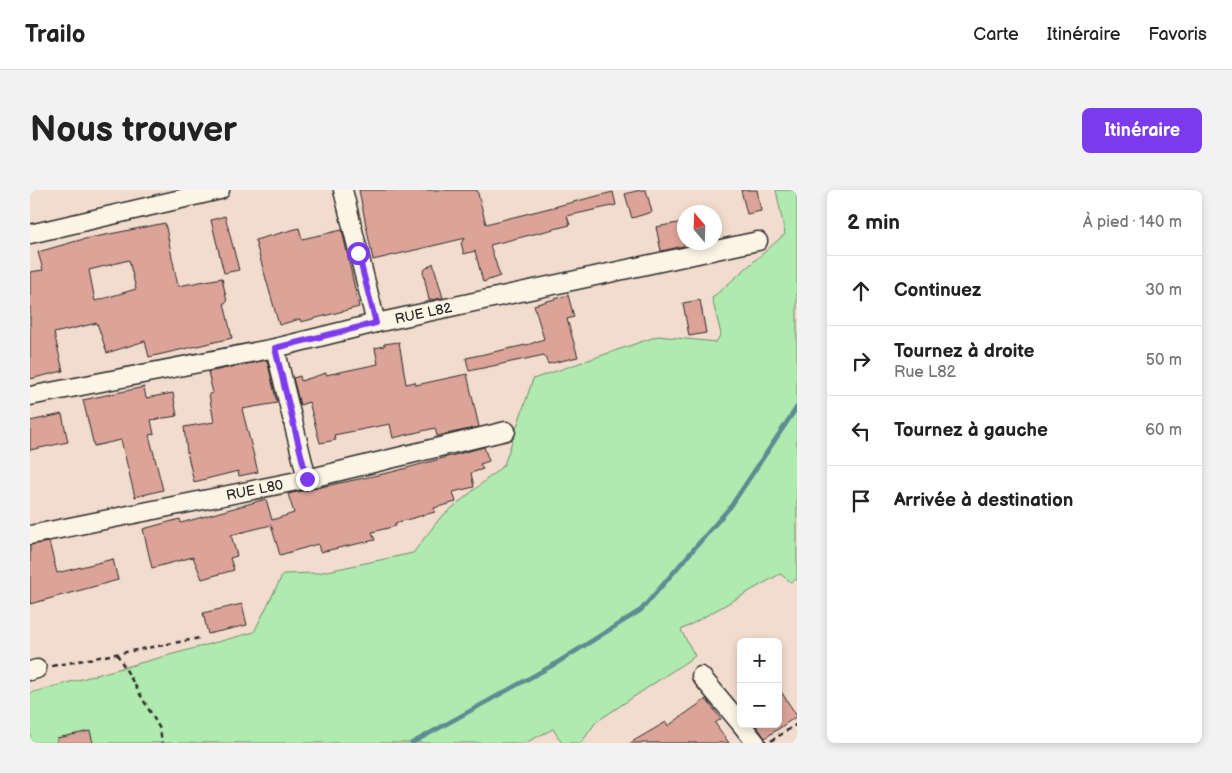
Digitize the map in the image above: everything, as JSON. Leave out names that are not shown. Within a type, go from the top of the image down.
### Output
[{"type":"street","points":[[30,234],[220,190]]},
{"type":"street","points":[[343,190],[376,323]]},
{"type":"street","name":"RUE L82","points":[[30,396],[275,348],[376,323],[758,240]]},
{"type":"street","points":[[275,348],[307,479]]},
{"type":"street","name":"RUE L80","points":[[30,535],[307,479],[506,431]]},
{"type":"street","points":[[701,676],[737,719]]},
{"type":"street","points":[[744,728],[756,743]]},
{"type":"path","points":[[33,670],[200,638]]},
{"type":"path","points":[[117,654],[160,729],[162,743]]},
{"type":"path","points":[[768,743],[797,724]]},
{"type":"green space","points":[[776,190],[797,190],[797,579],[791,582],[780,574],[681,630],[695,656],[596,722],[581,743],[562,743],[553,729],[525,743],[30,743],[30,693],[254,632],[283,574],[318,573],[413,553],[440,518],[504,465],[533,379],[658,336],[716,342],[721,334],[712,298],[785,234]]},
{"type":"building","points":[[359,190],[477,190],[486,224],[613,192],[616,205],[567,216],[570,225],[490,245],[500,276],[483,282],[475,251],[464,254],[461,243],[466,238],[373,260]]},
{"type":"building","points":[[646,190],[652,212],[632,218],[625,194]]},
{"type":"building","points":[[741,190],[757,190],[761,211],[747,214]]},
{"type":"building","points":[[225,216],[239,270],[224,273],[211,220]]},
{"type":"building","points":[[165,223],[178,286],[222,278],[227,302],[224,303],[232,338],[149,357],[145,341],[107,353],[97,323],[54,333],[63,371],[30,379],[30,272],[43,270],[38,252],[80,240]],"holes":[[[129,260],[136,289],[95,301],[89,270]]]},
{"type":"building","points":[[677,223],[677,248],[661,251],[656,227]]},
{"type":"building","points":[[299,228],[302,239],[342,230],[359,307],[301,322],[300,319],[279,325],[255,240]]},
{"type":"building","points":[[433,263],[443,298],[429,300],[423,271]]},
{"type":"building","points":[[568,295],[574,317],[567,319],[578,357],[548,364],[544,355],[469,371],[466,358],[530,344],[544,339],[534,305]]},
{"type":"building","points":[[700,300],[706,333],[689,336],[683,303]]},
{"type":"building","points":[[399,342],[406,384],[415,382],[416,385],[467,374],[479,427],[437,436],[435,428],[393,438],[390,424],[334,435],[336,440],[320,443],[309,402],[300,405],[293,378],[300,376],[301,381],[326,373],[326,375],[378,364],[375,348],[384,346],[384,344]]},
{"type":"building","points":[[267,360],[277,403],[242,409],[258,472],[239,476],[238,471],[194,482],[187,452],[184,427],[214,422],[209,394],[213,393],[208,372]]},
{"type":"building","points":[[144,387],[146,398],[173,393],[177,416],[151,420],[154,434],[149,435],[163,490],[135,497],[121,440],[94,446],[83,400]]},
{"type":"building","points":[[62,414],[68,442],[30,450],[30,421]]},
{"type":"building","points":[[484,447],[489,461],[480,464],[483,469],[471,473],[474,487],[453,492],[456,502],[434,508],[435,512],[395,523],[396,526],[372,532],[375,540],[320,552],[318,544],[280,555],[271,525],[231,535],[237,556],[230,558],[234,570],[202,579],[193,557],[152,568],[143,529],[180,519],[181,523],[266,499],[272,520],[294,513],[288,494],[392,472]]},
{"type":"building","points":[[49,542],[57,573],[113,559],[118,580],[30,604],[30,545]]},
{"type":"building","points":[[242,604],[247,625],[208,634],[203,613]]},
{"type":"building","points":[[782,693],[797,716],[782,726]]},
{"type":"building","points":[[706,699],[721,719],[715,723],[729,743],[630,743],[666,722],[668,726]]},
{"type":"building","points":[[758,728],[780,728],[765,738]]},
{"type":"building","points":[[90,731],[93,743],[57,743],[57,738]]},
{"type":"waterway","points":[[412,743],[555,664],[641,610],[731,506],[797,407]]},
{"type":"route","points":[[307,479],[275,348],[376,323],[358,253]]}]
